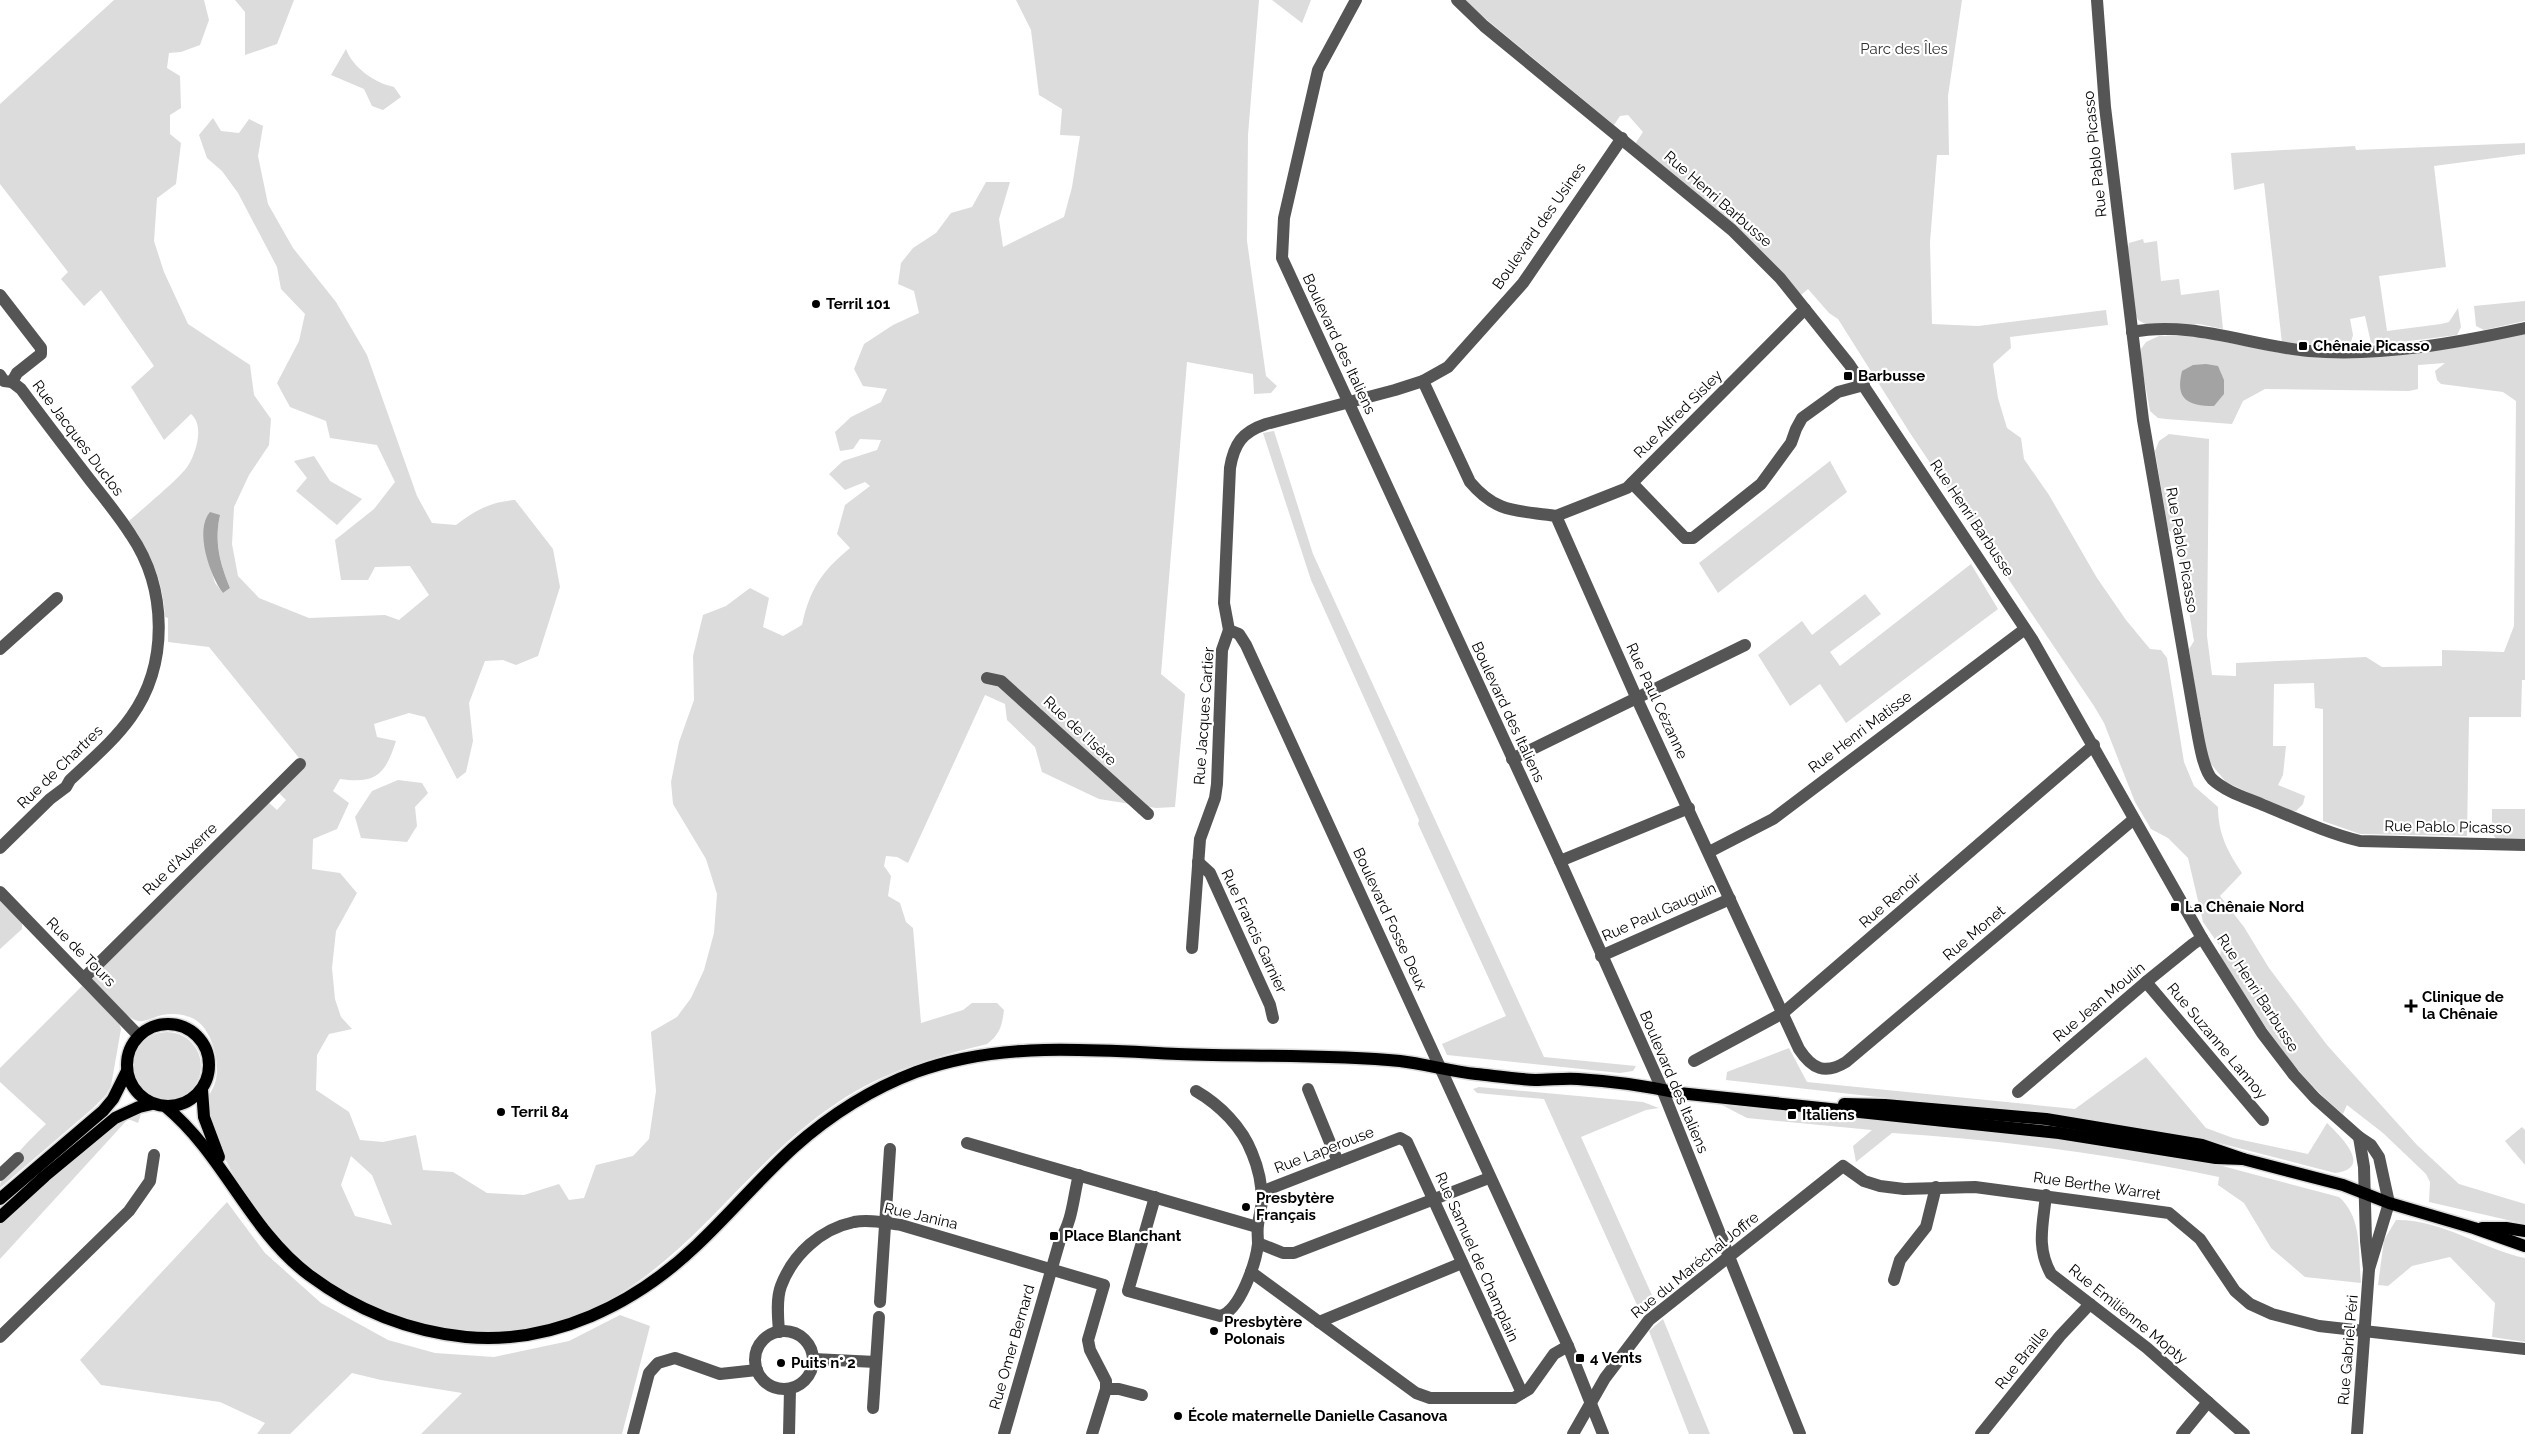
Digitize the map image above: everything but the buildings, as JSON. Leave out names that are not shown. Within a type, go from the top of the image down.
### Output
[{"type":"main road","points":[[0,1199],[103,1111],[121,1086],[127,1071],[129,1052],[139,1036],[154,1026],[162,1024],[180,1025],[201,1040],[208,1056],[209,1074],[202,1090],[186,1103],[166,1107],[152,1104],[138,1094],[127,1071]]},
{"type":"main road","points":[[166,1107],[189,1126],[225,1171],[266,1234],[304,1272],[350,1302],[400,1325],[451,1335],[497,1338],[562,1328],[611,1308],[675,1265],[791,1150],[819,1127],[871,1092],[892,1082],[958,1059],[1000,1052],[1066,1049],[1193,1054],[1282,1054],[1404,1062],[1440,1069],[1536,1080],[1573,1078],[1635,1084],[1679,1093],[1818,1106],[2059,1133],[2216,1158],[2243,1159],[2343,1185],[2389,1203],[2474,1228],[2525,1246]]},
{"type":"main road","points":[[202,1090],[204,1118],[225,1171]]},
{"type":"main road","points":[[0,1217],[45,1176],[115,1118],[139,1107],[152,1104]]},
{"type":"main road","points":[[2474,1228],[2506,1228],[2525,1231]]},
{"type":"street","name":"Boulevard des Italiens","points":[[1356,0],[1318,70],[1282,231],[1282,258],[1560,861],[1662,1090],[1800,1434]]},
{"type":"street","name":"Rue Henri Barbusse","points":[[1457,0],[1484,26],[1622,138],[1753,250],[1806,309],[1864,385],[2025,629],[2094,745],[2202,938],[2277,1054],[2315,1098],[2359,1137],[2371,1145],[2379,1157],[2389,1203]]},
{"type":"street","name":"Rue Pablo Picasso","points":[[2097,0],[2105,106],[2143,420],[2195,720],[2204,761],[2211,778],[2246,798],[2335,835],[2360,841],[2525,845]]},
{"type":"street","name":"Boulevard des Usines","points":[[1229,630],[1224,603],[1230,468],[1232,457],[1241,437],[1253,428],[1423,380],[1448,366],[1522,283],[1622,138]]},
{"type":"street","name":"Rue Jacques Duclos","points":[[0,295],[42,348],[41,354],[17,373],[4,380]]},
{"type":"street","name":"Rue Alfred Sisley","points":[[1556,516],[1627,488],[1806,309]]},
{"type":"street","points":[[2132,332],[2202,331],[2286,348],[2347,352],[2471,340],[2525,328]]},
{"type":"street","name":"Rue Jacques Duclos","points":[[4,380],[22,389],[132,535]]},
{"type":"street","points":[[1423,380],[1470,482],[1480,495],[1492,504],[1508,509],[1556,516]]},
{"type":"street","points":[[1632,483],[1685,538],[1693,538],[1761,484],[1791,443],[1802,418],[1838,392],[1864,385]]},
{"type":"street","name":"Rue Paul Cézanne","points":[[1556,516],[1637,699],[1806,1061],[1818,1068],[1834,1069]]},
{"type":"street","name":"Rue de Chartres","points":[[0,848],[50,799],[66,787],[70,780],[121,730],[132,716],[149,685],[158,650],[159,615],[149,570],[132,535]]},
{"type":"street","points":[[0,649],[57,598]]},
{"type":"street","name":"Rue Henri Matisse","points":[[1709,852],[1773,819],[2025,629]]},
{"type":"street","name":"Rue Jacques Cartier","points":[[1192,948],[1201,834],[1214,798],[1216,784],[1222,650],[1229,630]]},
{"type":"street","name":"Boulevard Fosse Deux","points":[[1229,630],[1239,634],[1246,645],[1489,1178],[1568,1346],[1604,1434]]},
{"type":"street","points":[[1512,759],[1745,645]]},
{"type":"street","name":"Rue de l'Isère","points":[[987,678],[1001,680],[1148,814]]},
{"type":"street","name":"Rue Renoir","points":[[1694,1061],[1783,1013],[2094,745]]},
{"type":"street","name":"Rue d'Auxerre","points":[[84,978],[300,764]]},
{"type":"street","points":[[1560,861],[1689,808]]},
{"type":"street","name":"Rue Monet","points":[[1834,1069],[1854,1056],[2134,819]]},
{"type":"street","name":"Rue Francis Garnier","points":[[1198,862],[1210,873],[1270,1005],[1273,1018]]},
{"type":"street","name":"Rue de Tours","points":[[0,892],[139,1036]]},
{"type":"street","name":"Rue Paul Gauguin","points":[[1601,956],[1730,899]]},
{"type":"street","name":"Rue Jean Moulin","points":[[2018,1092],[2146,982],[2202,938]]},
{"type":"street","name":"Rue Suzanne Lannoy","points":[[2146,982],[2263,1120]]},
{"type":"street","points":[[1308,1089],[1338,1162]]},
{"type":"street","points":[[1155,1197],[1128,1291],[1222,1316],[1236,1302],[1252,1272],[1258,1243],[1257,1227],[1262,1203],[1261,1192],[1254,1160],[1244,1139],[1231,1119],[1213,1101],[1196,1091]]},
{"type":"street","points":[[2359,1137],[2364,1167],[2364,1194]]},
{"type":"street","name":"Rue Laperouse","points":[[1261,1192],[1400,1138]]},
{"type":"street","name":"Rue Samuel de Champlain","points":[[1400,1138],[1407,1142],[1522,1393]]},
{"type":"street","points":[[968,1143],[1257,1227]]},
{"type":"street","points":[[880,1302],[890,1149]]},
{"type":"street","points":[[0,1337],[129,1212],[150,1181],[154,1154]]},
{"type":"street","points":[[0,1175],[18,1158]]},
{"type":"street","name":"Rue du Maréchal Joffre","points":[[1573,1434],[1605,1378],[1649,1320],[1844,1166]]},
{"type":"street","name":"Rue Berthe Warret","points":[[1844,1166],[1864,1180],[1880,1186],[1904,1189],[1975,1186],[2169,1213],[2200,1239],[2235,1291],[2250,1304],[2272,1314],[2310,1324],[2367,1331]]},
{"type":"street","name":"Rue Omer Bernard","points":[[1004,1434],[1051,1269],[1060,1240],[1069,1222],[1079,1175]]},
{"type":"street","points":[[1258,1243],[1283,1253],[1294,1253],[1489,1178]]},
{"type":"street","points":[[1894,1280],[1900,1260],[1926,1227],[1936,1187]]},
{"type":"street","name":"Rue Gabriel Péri","points":[[2358,1434],[2367,1331],[2369,1269],[2364,1194]]},
{"type":"street","name":"Rue Emilienne Mopty","points":[[2046,1195],[2042,1259],[2051,1274],[2147,1348],[2244,1434]]},
{"type":"street","name":"Rue Gabriel Péri","points":[[2369,1269],[2389,1203]]},
{"type":"street","name":"Rue Janina","points":[[778,1332],[781,1286],[795,1259],[806,1247],[827,1232],[853,1222],[886,1223],[977,1246],[1104,1285],[1088,1340],[1090,1350],[1104,1374],[1106,1389]]},
{"type":"street","points":[[1319,1322],[1462,1263]]},
{"type":"street","points":[[1252,1272],[1416,1393],[1430,1398],[1514,1398],[1529,1389],[1554,1354],[1568,1346]]},
{"type":"street","name":"Rue Braille","points":[[1981,1434],[2060,1336],[2090,1304]]},
{"type":"street","points":[[874,1408],[879,1317]]},
{"type":"street","points":[[2367,1331],[2525,1350]]},
{"type":"street","points":[[792,1332],[804,1339],[813,1359],[808,1377],[790,1389],[770,1386],[757,1370],[756,1356],[760,1344],[771,1334],[792,1332]]},
{"type":"street","points":[[633,1434],[649,1374],[658,1363],[675,1358],[720,1374],[757,1370]]},
{"type":"street","points":[[813,1359],[876,1362]]},
{"type":"street","points":[[789,1434],[790,1389]]},
{"type":"street","points":[[1092,1434],[1106,1389],[1119,1389],[1142,1394]]},
{"type":"street","points":[[2182,1434],[2208,1402]]},
{"type":"green space","points":[[114,0],[204,0],[209,20],[200,45],[181,52],[169,53],[167,68],[180,76],[181,108],[170,115],[170,134],[181,143],[176,184],[157,198],[154,241],[164,272],[188,324],[250,365],[254,395],[271,419],[269,445],[249,475],[234,507],[232,544],[238,576],[259,598],[309,618],[385,615],[399,620],[429,595],[410,566],[375,567],[368,580],[341,580],[335,540],[374,509],[395,482],[377,445],[330,438],[326,421],[290,407],[277,383],[299,341],[305,314],[281,289],[277,267],[238,193],[222,171],[207,158],[199,135],[213,118],[221,131],[239,133],[249,119],[263,126],[258,156],[268,204],[293,248],[336,302],[367,355],[417,496],[432,523],[456,525],[484,508],[515,500],[553,549],[560,587],[538,656],[516,665],[503,660],[485,661],[469,703],[473,741],[466,772],[457,779],[425,717],[409,713],[374,724],[377,737],[396,741],[388,762],[383,769],[371,778],[362,780],[340,779],[333,791],[349,803],[337,829],[313,839],[312,869],[340,873],[357,893],[336,931],[332,968],[335,999],[341,1017],[352,1029],[329,1034],[317,1055],[316,1090],[349,1112],[360,1140],[383,1142],[416,1135],[423,1170],[453,1172],[487,1193],[524,1195],[559,1184],[569,1200],[584,1198],[596,1165],[633,1156],[649,1139],[656,1091],[651,1032],[677,1017],[691,998],[704,970],[714,933],[717,894],[706,859],[673,804],[671,782],[679,742],[694,700],[693,656],[703,615],[726,606],[750,588],[769,598],[763,627],[783,636],[802,625],[809,601],[818,582],[831,565],[850,548],[837,534],[845,505],[870,486],[865,482],[845,490],[829,474],[843,461],[877,450],[881,440],[860,439],[853,449],[840,451],[835,432],[851,417],[881,402],[887,389],[863,386],[854,369],[864,344],[893,325],[919,313],[914,291],[898,284],[901,263],[913,248],[936,233],[951,213],[972,207],[986,182],[1010,182],[999,219],[1003,247],[1064,217],[1072,187],[1080,136],[1060,135],[1062,109],[1039,95],[1031,30],[1016,0],[1259,0],[1248,135],[1247,241],[1266,376],[1277,386],[1271,393],[1254,394],[1253,374],[1187,362],[1161,674],[1185,694],[1175,807],[1156,808],[1099,799],[1042,772],[1035,747],[1007,720],[1005,704],[985,695],[908,863],[897,857],[886,856],[884,866],[891,876],[888,896],[900,903],[906,922],[913,928],[921,1023],[963,1010],[972,1003],[997,1003],[1004,1010],[1000,1029],[995,1037],[987,1044],[928,1060],[890,1074],[837,1103],[797,1133],[760,1167],[691,1237],[655,1269],[615,1296],[571,1317],[505,1331],[462,1331],[419,1323],[384,1311],[363,1301],[323,1277],[287,1247],[257,1211],[234,1175],[220,1149],[207,1109],[208,1100],[216,1079],[217,1064],[212,1042],[201,1024],[180,1014],[162,1015],[142,1021],[133,1019],[113,1003],[91,977],[267,801],[277,810],[286,800],[277,791],[304,764],[209,647],[168,642],[168,618],[165,617],[158,578],[143,543],[129,521],[171,484],[189,464],[197,445],[197,424],[191,414],[164,440],[131,387],[154,366],[101,290],[84,306],[61,279],[68,272],[0,184],[0,104]],"holes":[[[220,515],[218,525],[219,552],[230,588],[223,593],[215,583],[206,553]],[[351,1156],[372,1175],[392,1225],[355,1216],[341,1185]]]},
{"type":"green space","points":[[235,0],[294,0],[277,44],[245,55],[245,12]]},
{"type":"green space","points":[[1272,0],[1311,0],[1302,23]]},
{"type":"green space","name":"Parc des Îles","points":[[1463,0],[1962,0],[1948,96],[1949,155],[1937,155],[1930,242],[1932,324],[1978,326],[2106,310],[2108,325],[2010,337],[2011,348],[1993,364],[1998,398],[2007,428],[2021,438],[2024,459],[2049,495],[2097,578],[2126,620],[2150,649],[2161,650],[2167,658],[2184,762],[2194,786],[2218,807],[2222,834],[2232,858],[2242,873],[2220,896],[2244,927],[2269,968],[2327,1045],[2417,1145],[2459,1184],[2525,1204],[2525,1224],[2429,1202],[2430,1182],[2426,1174],[2383,1133],[2347,1105],[2343,1114],[2323,1097],[2290,1060],[2247,999],[2220,956],[2221,948],[2203,922],[2188,858],[2168,838],[2151,829],[2135,802],[2104,723],[2094,706],[1910,433],[1838,319],[1829,313],[1808,289],[1800,296],[1635,144],[1643,132],[1628,115],[1620,116],[1614,125]]},
{"type":"green space","points":[[346,49],[359,68],[379,82],[394,87],[401,97],[383,110],[372,106],[364,89],[331,75]]},
{"type":"green space","points":[[2525,143],[2525,154],[2434,166],[2446,267],[2379,276],[2387,331],[2449,322],[2458,308],[2461,327],[2457,335],[2378,345],[2371,343],[2365,316],[2350,319],[2353,335],[2351,342],[2343,347],[2282,343],[2264,183],[2234,190],[2231,153],[2355,146],[2356,150]]},
{"type":"green space","points":[[2143,239],[2144,243],[2157,241],[2161,281],[2179,279],[2181,295],[2219,290],[2223,329],[2199,324],[2147,325],[2138,320],[2134,311],[2127,253],[2129,243]]},
{"type":"green space","points":[[2525,301],[2525,321],[2484,330],[2476,326],[2474,306]]},
{"type":"green space","points":[[2525,334],[2525,680],[2522,680],[2521,717],[2469,717],[2467,836],[2360,834],[2323,821],[2323,709],[2315,708],[2314,683],[2274,684],[2273,746],[2286,746],[2283,775],[2278,785],[2305,796],[2303,804],[2296,811],[2285,810],[2226,782],[2206,758],[2189,649],[2194,641],[2176,535],[2168,530],[2155,451],[2159,441],[2169,434],[2209,439],[2207,636],[2212,675],[2236,676],[2236,663],[2366,657],[2382,667],[2442,666],[2442,650],[2504,652],[2514,626],[2516,401],[2503,392],[2441,384],[2437,380],[2435,371],[2445,363],[2418,365],[2418,389],[2409,391],[2265,389],[2243,401],[2232,424],[2158,418],[2150,411],[2140,357],[2141,349],[2146,342],[2159,336],[2195,336],[2280,353]]},
{"type":"green space","points":[[1274,431],[1313,554],[1544,1057],[1636,1066],[1633,1071],[1620,1073],[1447,1055],[1442,1044],[1506,1016],[1418,824],[1419,820],[1311,580],[1263,433]]},
{"type":"green space","points":[[314,456],[330,481],[362,499],[337,525],[296,491],[307,478],[294,461]]},
{"type":"green space","points":[[1830,461],[1847,492],[1718,593],[1699,563]]},
{"type":"green space","points":[[1971,564],[1998,609],[1846,723],[1820,684],[1790,706],[1758,655],[1802,621],[1812,635],[1865,594],[1881,614],[1830,652],[1840,666]]},
{"type":"green space","points":[[398,780],[422,783],[428,793],[415,807],[417,826],[407,842],[361,838],[355,817],[372,791]]},
{"type":"green space","points":[[2492,809],[2525,809],[2525,839],[2496,839],[2492,833]]},
{"type":"green space","points":[[0,899],[22,922],[22,929],[0,949]]},
{"type":"green space","points":[[82,986],[119,1023],[121,1029],[111,1086],[106,1095],[92,1109],[0,1188],[1,1180],[11,1162],[46,1124],[0,1082],[0,1068]]},
{"type":"green space","points":[[160,1032],[174,1032],[186,1037],[196,1047],[201,1059],[201,1073],[196,1085],[186,1095],[174,1100],[160,1100],[148,1095],[138,1085],[133,1073],[133,1059],[138,1047],[148,1037]]},
{"type":"green space","points":[[1789,1048],[1807,1082],[2075,1109],[2146,1057],[2206,1128],[2233,1138],[2308,1154],[2327,1123],[2339,1135],[2350,1151],[2353,1158],[2352,1165],[2347,1170],[2335,1173],[2219,1143],[2089,1121],[1726,1080],[1727,1072]]},
{"type":"green space","points":[[1479,1087],[1643,1102],[1659,1108],[1646,1110],[1581,1137],[1656,1304],[1642,1316],[1544,1099],[1477,1093],[1473,1089]]},
{"type":"green space","points":[[1722,1105],[2019,1134],[2132,1150],[2215,1164],[2339,1197],[2347,1205],[2356,1226],[2361,1283],[2305,1277],[2271,1248],[2244,1203],[2218,1185],[2219,1177],[2138,1161],[2056,1149],[1892,1133],[1856,1162],[1853,1146],[1872,1130],[1747,1118]]},
{"type":"green space","points":[[142,1111],[138,1123],[128,1119],[0,1259],[0,1223],[112,1126]]},
{"type":"green space","points":[[2522,1127],[2525,1130],[2525,1165],[2505,1141]]},
{"type":"green space","points":[[227,1202],[265,1253],[321,1303],[388,1340],[435,1353],[494,1357],[569,1341],[620,1315],[650,1326],[622,1434],[421,1434],[462,1393],[381,1380],[352,1373],[290,1434],[257,1434],[265,1423],[220,1402],[101,1385],[80,1360]]},
{"type":"green space","points":[[2396,1220],[2429,1224],[2509,1254],[2525,1258],[2525,1342],[2492,1337],[2495,1303],[2450,1257],[2412,1266],[2388,1286],[2378,1285],[2384,1240]]},
{"type":"green space","points":[[1663,1319],[1710,1434],[1689,1434],[1649,1331]]},
{"type":"shaded area","points":[[2206,364],[2218,366],[2224,380],[2224,394],[2214,406],[2190,402],[2185,399],[2180,388],[2182,371],[2193,365]]},
{"type":"shaded area","points":[[210,512],[220,515],[218,525],[219,552],[230,588],[223,593],[213,576],[204,541],[203,530],[205,520]]},
{"type":"place","name":"Terril 101","points":[[816,304]]},
{"type":"place","name":"Chênaie Picasso","points":[[2303,346]]},
{"type":"place","name":"Barbusse","points":[[1848,376]]},
{"type":"place","name":"La Chênaie Nord","points":[[2175,907]]},
{"type":"place","name":"Clinique de la Chênaie","points":[[2411,1006]]},
{"type":"place","name":"Terril 84","points":[[501,1112]]},
{"type":"place","name":"Italiens","points":[[1792,1115]]},
{"type":"place","name":"Presbytère Français","points":[[1246,1207]]},
{"type":"place","name":"Place Blanchant","points":[[1054,1236]]},
{"type":"place","name":"Presbytère Polonais","points":[[1214,1331]]},
{"type":"place","name":"4 Vents","points":[[1580,1358]]},
{"type":"place","name":"Puits n° 2","points":[[781,1363]]},
{"type":"place","name":"École maternelle Danielle Casanova","points":[[1178,1416]]}]
